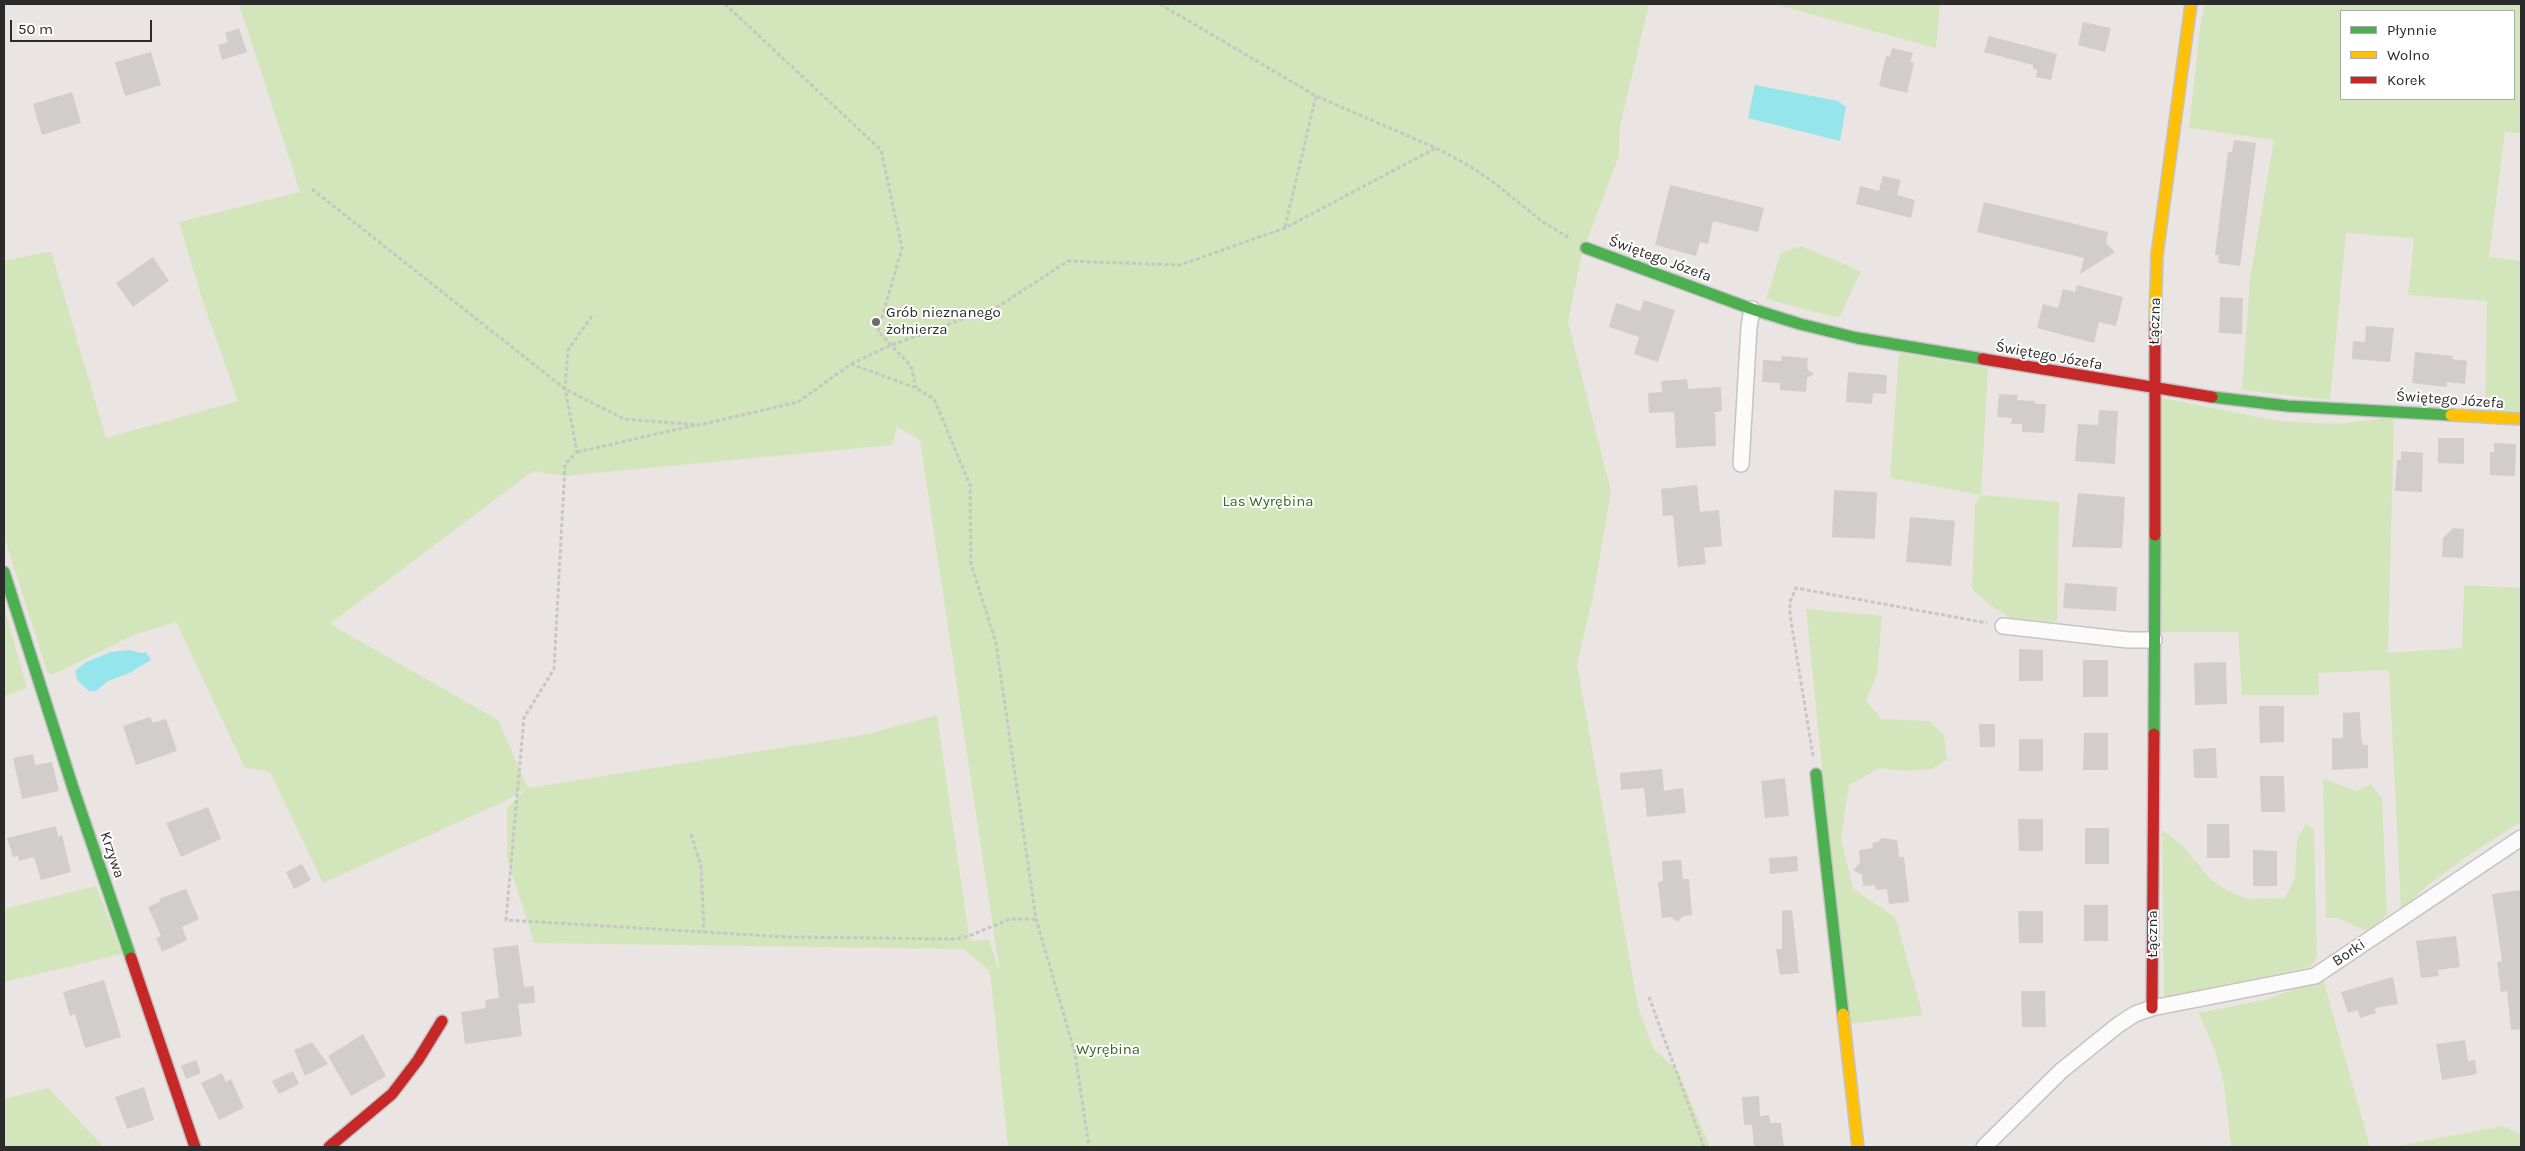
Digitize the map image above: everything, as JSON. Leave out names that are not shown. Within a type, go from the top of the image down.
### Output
[{"type":"street","name":"Łączna","points":[[2152,1008],[2157,255],[2192,4]]},
{"type":"street","name":"Świętego Józefa","points":[[1586,248],[1752,309],[1857,338],[2155,388],[2288,406],[2521,419]]},
{"type":"street","points":[[1741,464],[1749,327],[1752,309]]},
{"type":"street","name":"Krzywa","points":[[4,572],[70,779],[195,1147]]},
{"type":"street","points":[[2002,626],[2128,640],[2154,640]]},
{"type":"street","points":[[1816,774],[1858,1147]]},
{"type":"street","name":"Borki","points":[[2152,1008],[2316,976],[2521,838]]},
{"type":"street","points":[[1984,1147],[2061,1071],[2118,1024],[2135,1014],[2152,1008]]},
{"type":"street","points":[[329,1147],[392,1094],[418,1060],[442,1020]]},
{"type":"path","points":[[725,4],[881,150],[902,248],[878,331],[889,346],[911,366],[916,388]]},
{"type":"path","points":[[1160,4],[1316,96],[1436,148],[1481,173],[1543,222],[1586,248]]},
{"type":"path","points":[[1284,228],[1316,96]]},
{"type":"path","points":[[1036,919],[1010,919],[969,936],[955,939],[786,937],[506,920],[524,718],[554,669],[565,464],[577,452],[798,402],[851,364],[889,346],[999,306],[1068,261],[1180,265],[1284,228],[1436,148]]},
{"type":"path","points":[[312,189],[565,389],[624,419],[699,425]]},
{"type":"path","points":[[577,452],[565,389],[568,350],[592,316]]},
{"type":"path","points":[[851,364],[916,388],[934,399],[970,485],[971,564],[996,642],[1036,919],[1075,1053],[1089,1147]]},
{"type":"path","points":[[1816,774],[1808,712],[1790,615],[1790,602],[1796,588],[2002,626]]},
{"type":"path","points":[[691,834],[701,866],[704,932]]},
{"type":"path","points":[[1649,997],[1704,1147]]},
{"type":"green space","name":"Las Wyrębina","points":[[239,4],[1649,4],[1620,126],[1619,156],[1582,253],[1568,322],[1611,491],[1593,596],[1577,664],[1638,1007],[1653,1048],[1678,1071],[1710,1147],[1008,1147],[990,971],[963,949],[534,943],[507,858],[507,808],[526,789],[503,802],[323,883],[270,772],[245,768],[176,622],[136,634],[52,675],[47,671],[4,536],[4,261],[51,251],[106,438],[238,401],[203,302],[179,222],[300,192]],"holes":[[[897,427],[920,440],[1000,974],[989,940],[972,941],[969,936],[937,715],[868,734],[528,788],[498,720],[330,624],[533,471],[564,476],[892,445]]]},
{"type":"green space","points":[[1774,4],[1940,4],[1936,48]]},
{"type":"green space","points":[[2205,4],[2521,4],[2521,133],[2505,132],[2489,257],[2521,261],[2521,413],[2485,412],[2487,301],[2408,295],[2414,238],[2346,233],[2330,400],[2242,390],[2250,279],[2274,140],[2189,128],[2200,28]]},
{"type":"green space","points":[[1801,246],[1861,271],[1839,318],[1766,299],[1781,253]]},
{"type":"green space","points":[[1899,353],[1988,368],[1981,495],[1890,478]]},
{"type":"green space","points":[[2162,398],[2278,421],[2337,424],[2394,417],[2388,653],[2462,648],[2464,585],[2521,588],[2521,822],[2470,854],[2429,884],[2401,910],[2389,670],[2318,673],[2319,695],[2242,695],[2238,632],[2161,632]]},
{"type":"green space","points":[[1981,495],[2059,502],[2057,622],[2011,618],[1991,606],[1972,589],[1975,505]]},
{"type":"green space","points":[[4,607],[27,688],[4,696]]},
{"type":"green space","points":[[1806,609],[1882,616],[1877,675],[1866,700],[1881,719],[1930,721],[1944,735],[1947,760],[1932,769],[1905,771],[1880,768],[1849,785],[1841,838],[1853,889],[1895,917],[1923,1015],[1848,1024]]},
{"type":"green space","points":[[2323,778],[2355,791],[2371,784],[2382,799],[2387,914],[2368,932],[2338,918],[2326,918]]},
{"type":"green space","points":[[2306,824],[2314,830],[2317,957],[2310,967],[2164,998],[2162,830],[2182,845],[2210,879],[2226,890],[2248,899],[2285,898],[2295,878],[2297,840]]},
{"type":"green space","points":[[96,886],[122,954],[4,982],[4,909]]},
{"type":"green space","points":[[2323,979],[2370,1147],[2231,1147],[2224,1084],[2214,1048],[2199,1013],[2264,1000]]},
{"type":"green space","points":[[48,1088],[104,1147],[4,1147],[4,1099]]},
{"type":"green space","points":[[2503,1126],[2521,1134],[2521,1147],[2391,1147]]},
{"type":"water","points":[[1755,85],[1838,101],[1846,107],[1840,141],[1748,118]]},
{"type":"water","points":[[129,650],[141,653],[146,652],[151,660],[129,673],[108,681],[96,691],[89,691],[78,681],[75,671],[86,662],[111,652]]},
{"type":"building","points":[[2083,22],[2111,28],[2105,52],[2078,45]]},
{"type":"building","points":[[239,28],[247,52],[222,60],[218,45],[228,42],[225,33]]},
{"type":"building","points":[[1989,36],[2057,54],[2051,80],[2036,77],[2037,70],[2033,69],[2033,65],[1984,52]]},
{"type":"building","points":[[1892,48],[1913,53],[1910,62],[1914,63],[1907,93],[1879,86],[1886,56],[1890,57]]},
{"type":"building","points":[[151,52],[161,85],[125,96],[115,62]]},
{"type":"building","points":[[72,92],[81,123],[42,135],[33,104]]},
{"type":"building","points":[[2234,140],[2256,143],[2240,266],[2218,263],[2219,255],[2215,255],[2228,152],[2232,152]]},
{"type":"building","points":[[1883,176],[1901,180],[1897,195],[1915,200],[1911,218],[1856,204],[1860,186],[1879,191]]},
{"type":"building","points":[[1670,185],[1764,208],[1758,232],[1713,221],[1708,244],[1700,242],[1696,256],[1655,245]]},
{"type":"building","points":[[1984,202],[2108,232],[2106,243],[2115,252],[2080,274],[2084,258],[1977,232]]},
{"type":"building","points":[[153,257],[169,281],[133,307],[116,283]]},
{"type":"building","points":[[2077,285],[2123,297],[2116,326],[2099,322],[2094,343],[2037,328],[2043,304],[2058,308],[2063,289],[2075,292]]},
{"type":"building","points":[[2220,297],[2243,298],[2242,334],[2219,333]]},
{"type":"building","points":[[1644,300],[1675,310],[1658,362],[1634,354],[1639,337],[1609,327],[1616,303],[1640,311]]},
{"type":"building","points":[[2366,326],[2394,328],[2390,362],[2352,359],[2353,341],[2365,342]]},
{"type":"building","points":[[2415,352],[2453,356],[2452,359],[2467,361],[2465,384],[2447,382],[2447,387],[2412,383]]},
{"type":"building","points":[[1782,356],[1808,358],[1807,369],[1814,374],[1807,378],[1806,392],[1780,390],[1780,383],[1762,382],[1763,360],[1781,361]]},
{"type":"building","points":[[1848,372],[1887,375],[1886,394],[1873,393],[1872,404],[1846,402]]},
{"type":"building","points":[[1687,379],[1688,389],[1721,387],[1722,411],[1715,412],[1716,446],[1676,448],[1674,412],[1649,413],[1648,393],[1662,392],[1661,381]]},
{"type":"building","points":[[1999,394],[2018,395],[2017,400],[2035,401],[2035,404],[2046,404],[2044,433],[2022,432],[2022,424],[2011,424],[2012,418],[1997,417]]},
{"type":"building","points":[[2099,410],[2118,411],[2115,464],[2075,461],[2078,424],[2098,425]]},
{"type":"building","points":[[2438,438],[2464,438],[2464,464],[2438,463]]},
{"type":"building","points":[[2494,443],[2516,444],[2515,476],[2490,475],[2490,452],[2494,452]]},
{"type":"building","points":[[2401,451],[2423,453],[2422,492],[2395,491],[2397,460],[2401,460]]},
{"type":"building","points":[[1697,485],[1700,512],[1719,510],[1722,546],[1704,548],[1706,564],[1678,567],[1673,515],[1663,516],[1661,489]]},
{"type":"building","points":[[1834,490],[1877,492],[1875,539],[1832,537]]},
{"type":"building","points":[[2078,493],[2125,497],[2122,548],[2072,547]]},
{"type":"building","points":[[1910,517],[1955,521],[1951,566],[1906,562]]},
{"type":"building","points":[[2453,528],[2464,529],[2463,558],[2442,557],[2443,538]]},
{"type":"building","points":[[2065,583],[2117,587],[2116,611],[2063,608]]},
{"type":"building","points":[[2019,649],[2043,650],[2043,681],[2019,681]]},
{"type":"building","points":[[2083,660],[2108,660],[2108,697],[2083,697]]},
{"type":"building","points":[[2226,662],[2227,704],[2195,705],[2194,663]]},
{"type":"building","points":[[2259,706],[2284,706],[2284,742],[2260,743]]},
{"type":"building","points":[[2360,712],[2361,737],[2363,745],[2368,745],[2368,768],[2332,770],[2332,738],[2343,738],[2343,713]]},
{"type":"building","points":[[150,717],[153,723],[166,719],[177,751],[136,765],[123,726]]},
{"type":"building","points":[[1979,724],[1995,724],[1995,747],[1980,747]]},
{"type":"building","points":[[2084,733],[2108,733],[2108,770],[2083,770]]},
{"type":"building","points":[[2019,739],[2043,739],[2043,771],[2019,771]]},
{"type":"building","points":[[2216,748],[2217,778],[2194,778],[2193,749]]},
{"type":"building","points":[[33,754],[35,765],[52,762],[59,791],[22,799],[13,758]]},
{"type":"building","points":[[1662,769],[1664,791],[1683,788],[1686,813],[1647,817],[1644,788],[1621,790],[1620,773]]},
{"type":"building","points":[[2260,776],[2284,776],[2285,812],[2261,812]]},
{"type":"building","points":[[1785,778],[1789,816],[1765,818],[1761,781]]},
{"type":"building","points":[[208,807],[221,839],[181,857],[166,823]]},
{"type":"building","points":[[2018,819],[2043,819],[2043,851],[2019,851]]},
{"type":"building","points":[[2207,824],[2229,824],[2230,858],[2207,858]]},
{"type":"building","points":[[56,826],[58,837],[62,835],[71,872],[41,880],[34,857],[19,861],[18,856],[13,857],[7,838]]},
{"type":"building","points":[[2085,828],[2109,828],[2109,864],[2085,864]]},
{"type":"building","points":[[1881,838],[1897,840],[1899,857],[1904,857],[1909,902],[1889,904],[1887,889],[1876,890],[1875,885],[1863,886],[1862,875],[1853,870],[1860,863],[1859,850],[1873,848],[1872,843],[1878,842]]},
{"type":"building","points":[[2253,850],[2277,851],[2277,886],[2253,886]]},
{"type":"building","points":[[1797,856],[1798,871],[1770,874],[1769,858]]},
{"type":"building","points":[[1681,860],[1683,879],[1689,879],[1692,915],[1683,916],[1678,922],[1671,917],[1662,918],[1658,882],[1663,881],[1662,861]]},
{"type":"building","points":[[302,864],[311,880],[294,889],[286,872]]},
{"type":"building","points":[[186,889],[199,919],[182,927],[187,940],[162,952],[156,938],[161,936],[148,907],[159,902],[161,898]]},
{"type":"building","points":[[2521,890],[2521,1029],[2511,1030],[2507,991],[2501,992],[2497,962],[2502,961],[2492,894]]},
{"type":"building","points":[[2084,905],[2108,905],[2108,941],[2084,941]]},
{"type":"building","points":[[1792,910],[1799,973],[1780,975],[1776,949],[1782,949],[1782,911]]},
{"type":"building","points":[[2018,911],[2043,911],[2043,943],[2019,943]]},
{"type":"building","points":[[2456,936],[2460,967],[2438,970],[2439,976],[2421,978],[2416,941]]},
{"type":"building","points":[[518,945],[524,987],[534,986],[535,1003],[518,1004],[522,1036],[465,1044],[461,1012],[486,1008],[485,1000],[499,998],[493,948]]},
{"type":"building","points":[[2393,977],[2398,1004],[2375,1008],[2376,1013],[2360,1018],[2358,1010],[2348,1013],[2341,992]]},
{"type":"building","points":[[104,980],[121,1037],[85,1048],[75,1014],[70,1016],[63,992]]},
{"type":"building","points":[[2021,991],[2045,991],[2046,1027],[2022,1027]]},
{"type":"building","points":[[363,1034],[386,1076],[351,1096],[328,1056]]},
{"type":"building","points":[[2465,1040],[2468,1061],[2475,1060],[2477,1074],[2442,1080],[2436,1044]]},
{"type":"building","points":[[312,1042],[328,1064],[305,1076],[294,1050]]},
{"type":"building","points":[[196,1060],[201,1073],[186,1079],[181,1066]]},
{"type":"building","points":[[293,1071],[299,1084],[279,1094],[272,1081]]},
{"type":"building","points":[[222,1073],[226,1082],[231,1079],[244,1108],[219,1120],[201,1083]]},
{"type":"building","points":[[144,1087],[154,1120],[127,1129],[115,1097]]},
{"type":"building","points":[[1759,1096],[1760,1116],[1769,1115],[1770,1123],[1781,1123],[1784,1147],[1754,1147],[1752,1125],[1744,1125],[1742,1097]]},
{"type":"traffic: fast","points":[[1586,248],[1752,309],[1800,324],[1857,338],[1983,359]]},
{"type":"traffic: fast","points":[[2212,397],[2288,406],[2451,415]]},
{"type":"traffic: fast","points":[[2154,734],[2155,535]]},
{"type":"traffic: fast","points":[[4,572],[73,788],[131,958]]},
{"type":"traffic: fast","points":[[1816,774],[1843,1014]]},
{"type":"traffic: slow","points":[[2155,323],[2157,255],[2191,4]]},
{"type":"traffic: slow","points":[[2451,415],[2521,419]]},
{"type":"traffic: slow","points":[[1843,1014],[1858,1147]]},
{"type":"traffic: jam","points":[[2155,323],[2155,535]]},
{"type":"traffic: jam","points":[[1983,359],[2212,397]]},
{"type":"traffic: jam","points":[[2152,1008],[2154,734]]},
{"type":"traffic: jam","points":[[131,958],[195,1147]]},
{"type":"traffic: jam","points":[[329,1147],[392,1094],[418,1060],[442,1021]]},
{"type":"place","name":"Grób nieznanego żołnierza","points":[[876,322]]},
{"type":"park label","name":"Wyrębina","points":[[1108,1050]]}]
